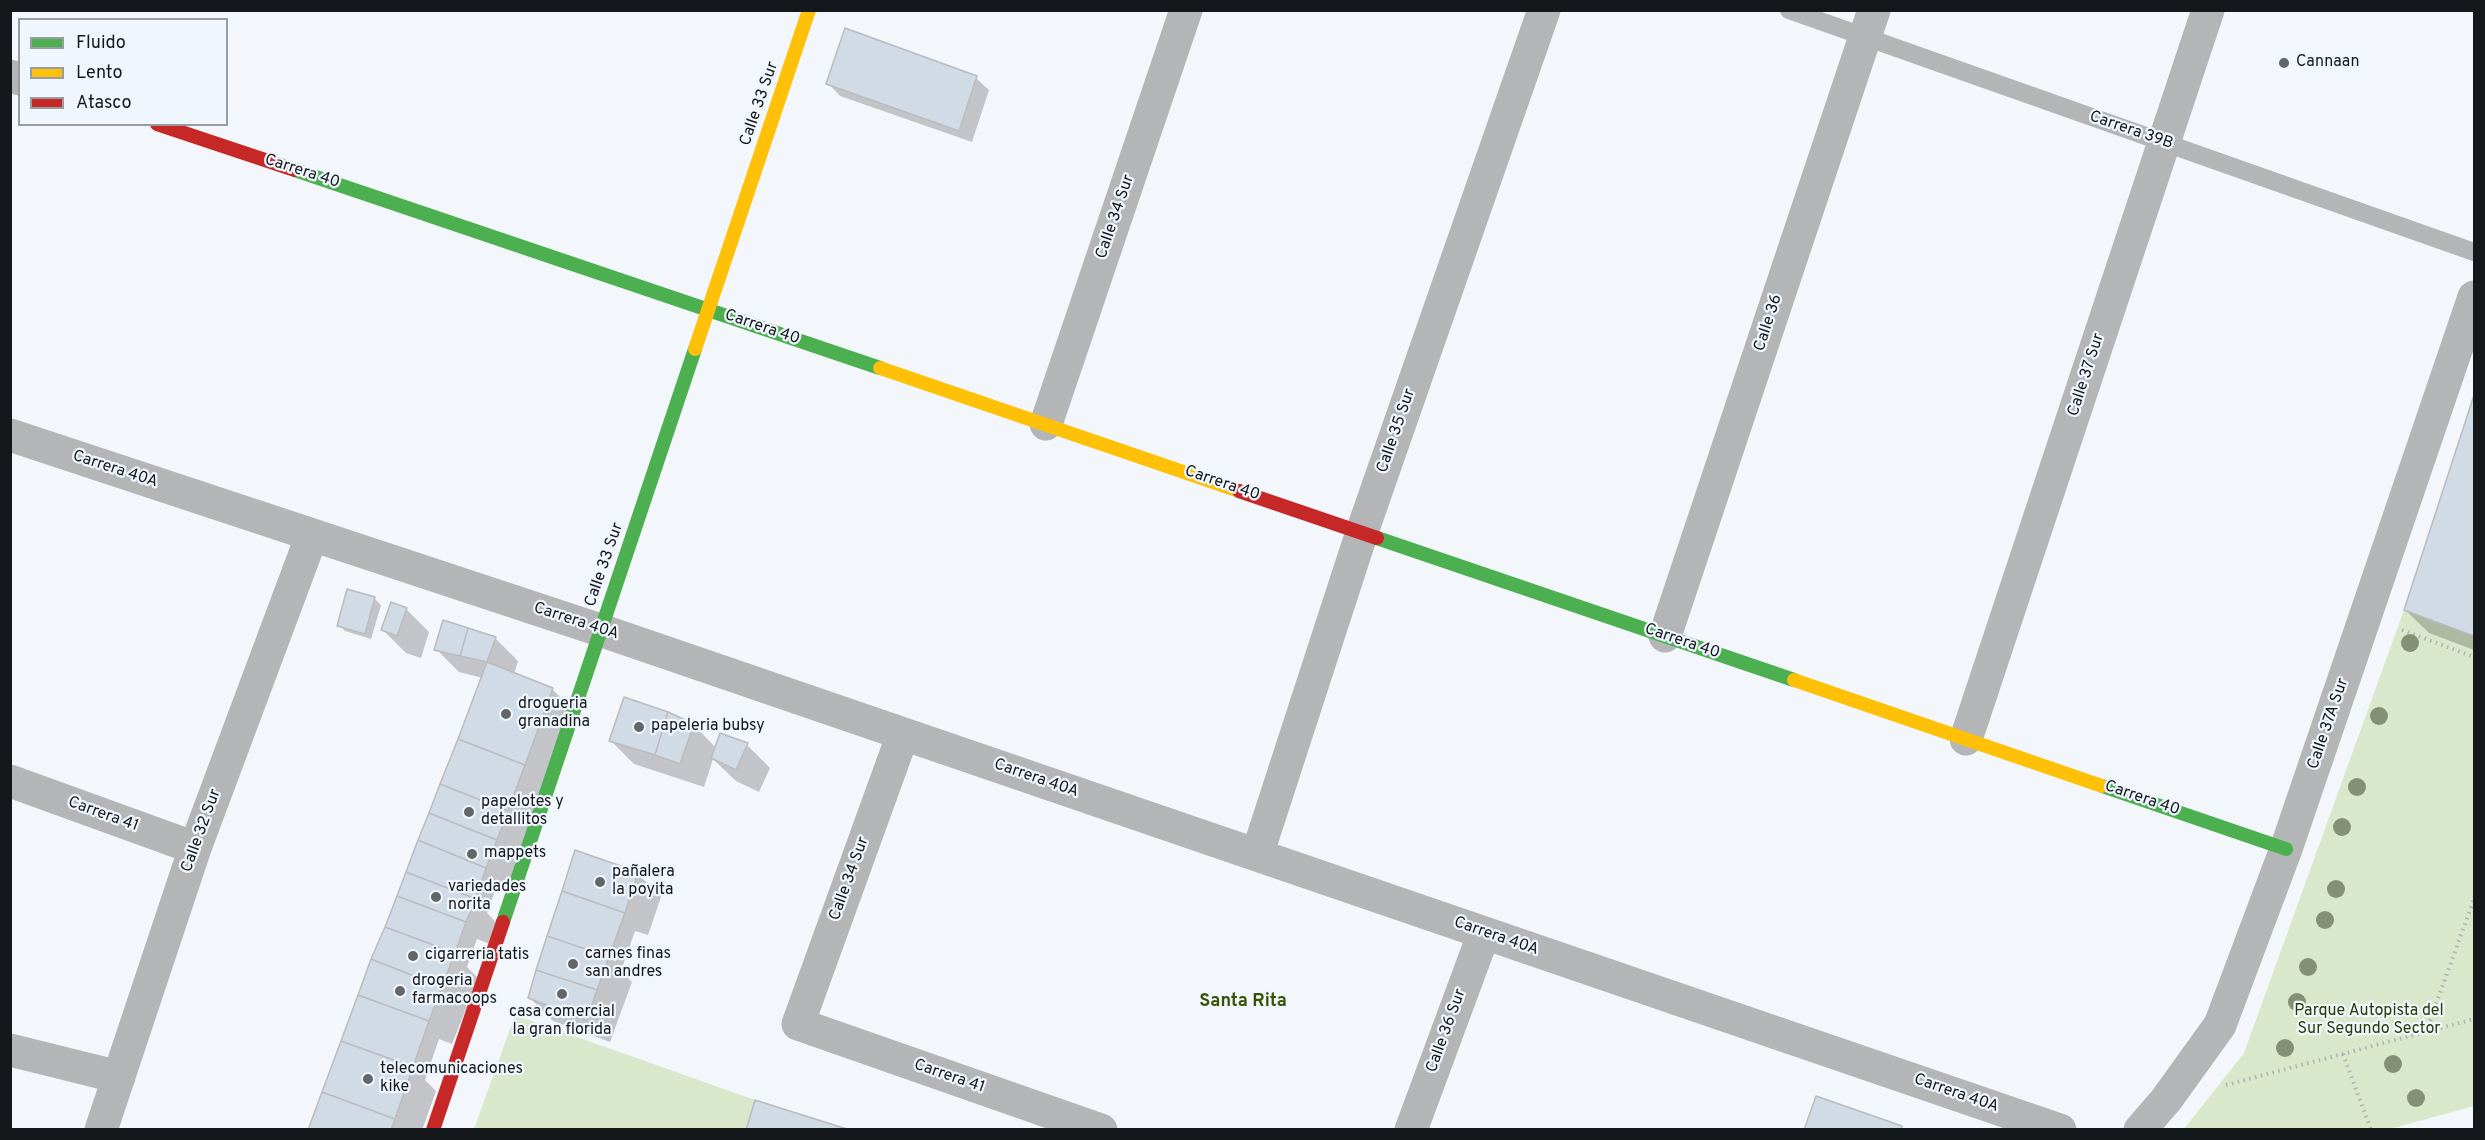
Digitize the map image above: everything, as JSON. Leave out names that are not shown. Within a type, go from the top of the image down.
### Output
[{"type":"street","name":"Calle 33 Sur","points":[[433,1130],[809,10]]},
{"type":"street","name":"Calle 34 Sur","points":[[1046,424],[1186,10]]},
{"type":"street","name":"Calle 35 Sur","points":[[1257,855],[1362,532],[1544,10]]},
{"type":"street","name":"Calle 37 Sur","points":[[1966,739],[2208,10]]},
{"type":"street","name":"Calle 36","points":[[1665,636],[1869,24]]},
{"type":"street","name":"Carrera 40","points":[[163,126],[709,309],[2286,849]]},
{"type":"street","name":"Calle 37A Sur","points":[[2140,1130],[2166,1100],[2220,1025],[2286,849],[2475,297]]},
{"type":"street","name":"Carrera 40A","points":[[10,435],[600,630],[2060,1130]]},
{"type":"street","name":"Calle 32 Sur","points":[[101,1130],[195,848],[312,535]]},
{"type":"street","name":"Calle 34 Sur","points":[[798,1024],[903,734]]},
{"type":"street","name":"Carrera 41","points":[[10,781],[195,848]]},
{"type":"street","name":"Calle 36 Sur","points":[[1411,1130],[1484,933]]},
{"type":"street","name":"Carrera 41","points":[[798,1024],[1101,1130]]},
{"type":"street","points":[[10,1050],[119,1077]]},
{"type":"lane","name":"Carrera 39B","points":[[1788,10],[1869,24],[2164,143],[2475,252]]},
{"type":"path","points":[[2366,617],[2475,657]]},
{"type":"path","points":[[2426,1032],[2475,899]]},
{"type":"path","points":[[2166,1100],[2475,1019]]},
{"type":"path","points":[[2343,1054],[2371,1130]]},
{"type":"green space","name":"Parque Autopista del Sur Segundo Sector","points":[[2404,610],[2474,636],[2474,1106],[2390,1129],[2183,1130],[2244,1053]]},
{"type":"green space","points":[[515,1015],[755,1100],[746,1129],[474,1129]]},
{"type":"building","points":[[845,28],[977,76],[959,131],[826,84]]},
{"type":"building","points":[[2474,395],[2474,636],[2404,610]]},
{"type":"building","points":[[347,589],[375,597],[365,634],[337,626]]},
{"type":"building","points":[[391,602],[407,608],[397,636],[381,630]]},
{"type":"building","points":[[443,620],[468,628],[460,656],[434,650]]},
{"type":"building","points":[[468,628],[496,637],[487,662],[460,656]]},
{"type":"building","name":"drogueria granadina","points":[[487,662],[553,688],[525,765],[458,739]]},
{"type":"building","name":"papeleria bubsy","points":[[624,697],[668,712],[655,755],[609,741]]},
{"type":"building","points":[[668,712],[694,724],[680,764],[655,755]]},
{"type":"building","points":[[720,733],[748,743],[736,770],[711,758]]},
{"type":"building","points":[[458,739],[525,765],[508,811],[440,784]]},
{"type":"building","name":"papelotes y detallitos","points":[[440,784],[508,811],[497,840],[429,813]]},
{"type":"building","name":"mappets","points":[[429,813],[497,840],[486,868],[418,840]]},
{"type":"building","points":[[418,840],[486,868],[476,899],[406,872]]},
{"type":"building","name":"pañalera la poyita","points":[[575,850],[638,872],[625,913],[562,891]]},
{"type":"building","name":"variedades norita","points":[[406,872],[476,899],[466,922],[397,896]]},
{"type":"building","points":[[562,891],[625,913],[609,957],[547,936]]},
{"type":"building","points":[[397,896],[466,922],[455,953],[385,927]]},
{"type":"building","name":"cigarreria tatis","points":[[385,927],[455,953],[442,987],[371,959]]},
{"type":"building","name":"carnes finas san andres","points":[[547,936],[609,957],[597,990],[536,970]]},
{"type":"building","name":"drogeria farmacoops","points":[[371,959],[442,987],[429,1021],[358,995]]},
{"type":"building","name":"casa comercial la gran florida","points":[[536,970],[597,990],[587,1020],[528,998]]},
{"type":"building","points":[[358,995],[429,1021],[413,1067],[341,1041]]},
{"type":"building","name":"telecomunicaciones kike","points":[[341,1041],[413,1067],[395,1119],[322,1092]]},
{"type":"building","points":[[322,1092],[395,1119],[391,1130],[308,1130]]},
{"type":"building","points":[[1816,1096],[1902,1126],[1901,1130],[1804,1130]]},
{"type":"building","points":[[755,1100],[850,1130],[746,1130]]},
{"type":"traffic: fast","points":[[295,170],[880,368]]},
{"type":"traffic: fast","points":[[503,922],[695,349]]},
{"type":"traffic: fast","points":[[1377,538],[1794,680]]},
{"type":"traffic: fast","points":[[2102,786],[2286,849]]},
{"type":"traffic: slow","points":[[695,349],[809,10]]},
{"type":"traffic: slow","points":[[880,368],[1239,491]]},
{"type":"traffic: slow","points":[[1794,680],[2102,786]]},
{"type":"traffic: jam","points":[[163,126],[295,170]]},
{"type":"traffic: jam","points":[[1239,491],[1377,538]]},
{"type":"traffic: jam","points":[[433,1130],[503,922]]},
{"type":"place","name":"Cannaan","points":[[2284,63]]},
{"type":"place","name":"drogueria granadina","points":[[506,714]]},
{"type":"place","name":"papeleria bubsy","points":[[639,727]]},
{"type":"place","name":"papelotes y detallitos","points":[[469,812]]},
{"type":"place","name":"mappets","points":[[472,854]]},
{"type":"place","name":"pañalera la poyita","points":[[600,882]]},
{"type":"place","name":"variedades norita","points":[[436,897]]},
{"type":"place","name":"cigarreria tatis","points":[[413,956]]},
{"type":"place","name":"carnes finas san andres","points":[[573,964]]},
{"type":"place","name":"drogeria farmacoops","points":[[400,991]]},
{"type":"place","name":"casa comercial la gran florida","points":[[562,994]]},
{"type":"place","name":"telecomunicaciones kike","points":[[368,1079]]},
{"type":"district","name":"Santa Rita","points":[[1243,1002]]}]
